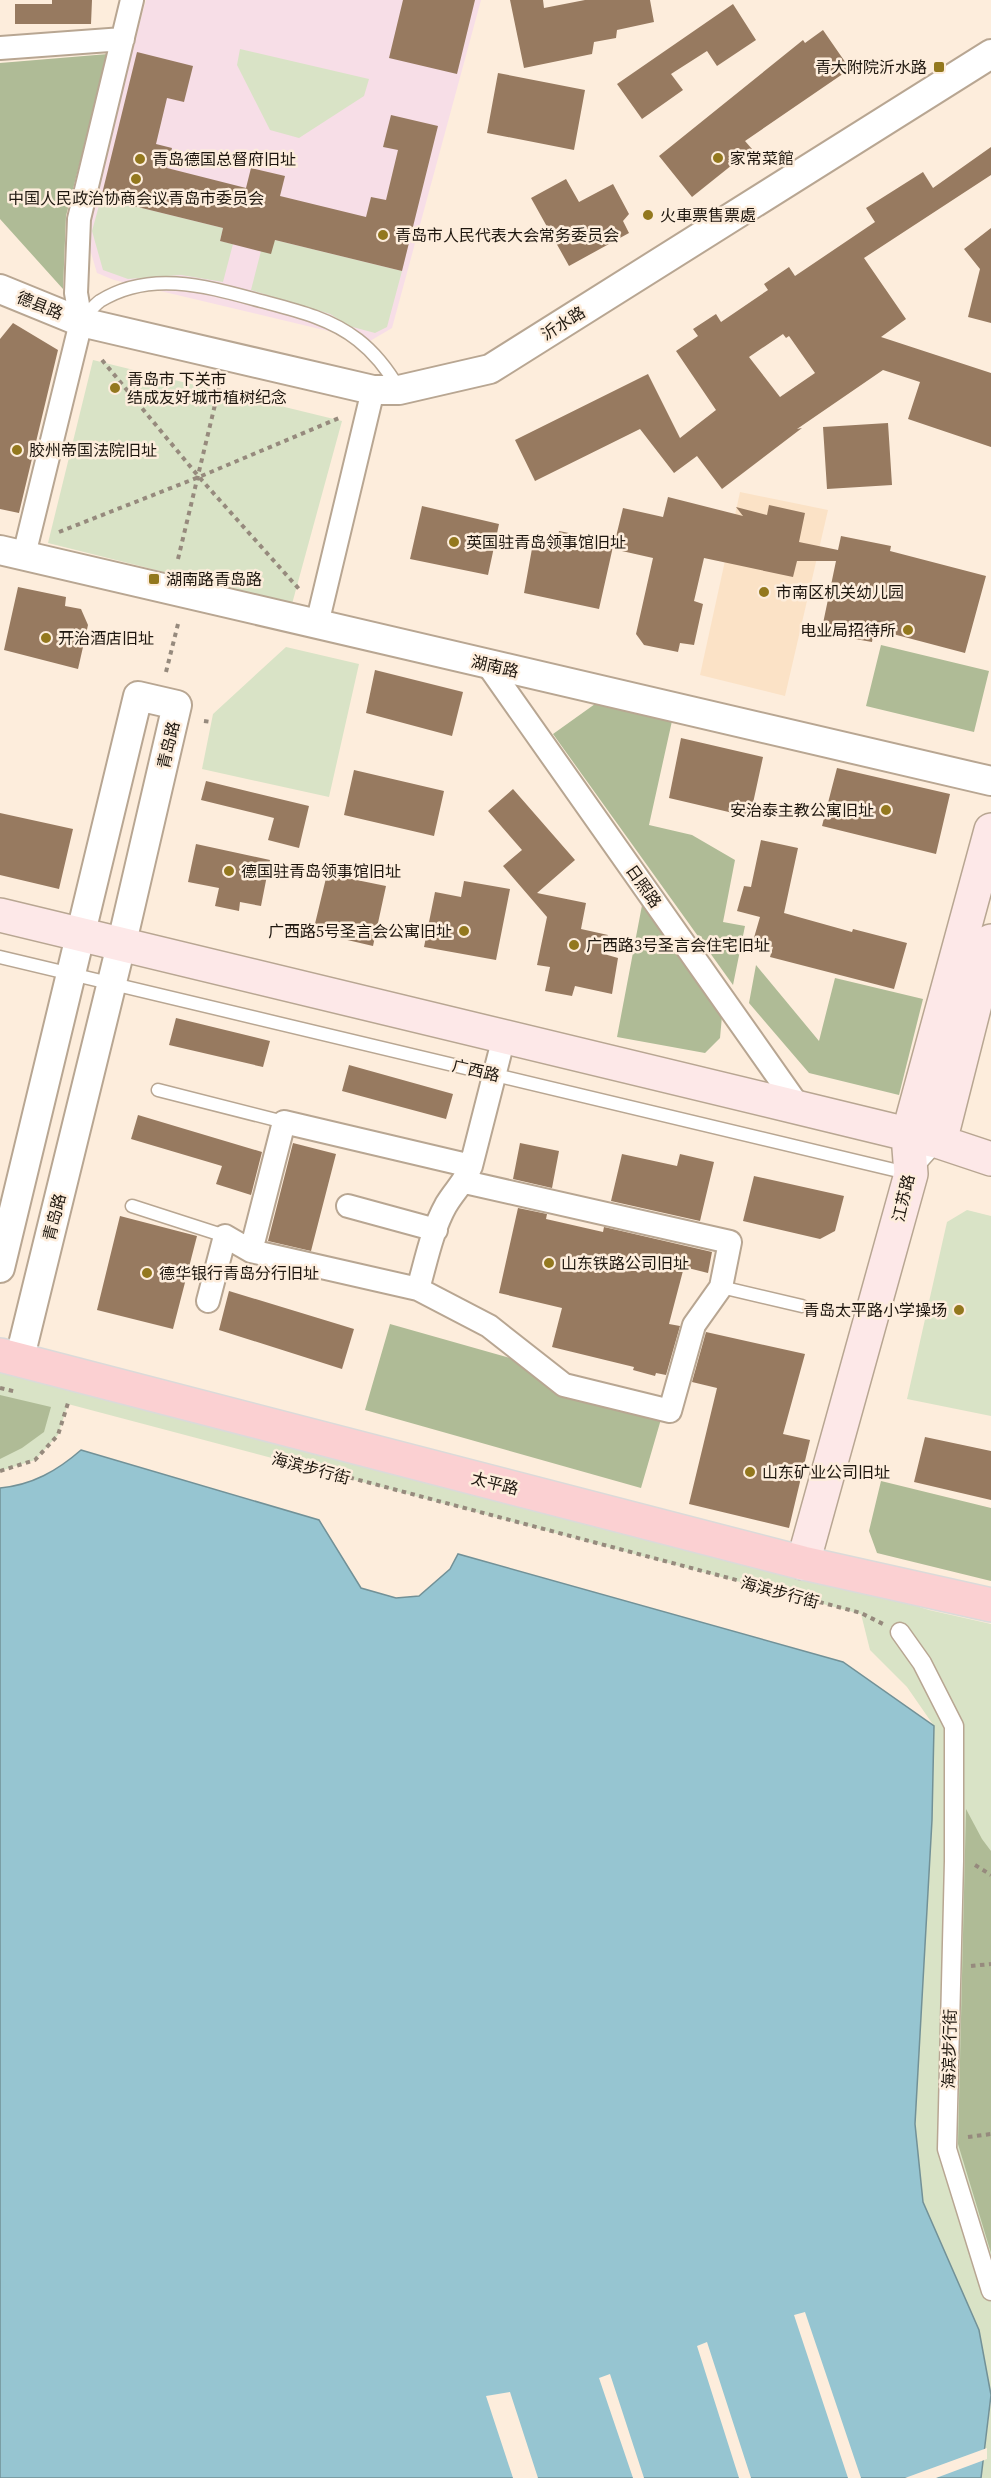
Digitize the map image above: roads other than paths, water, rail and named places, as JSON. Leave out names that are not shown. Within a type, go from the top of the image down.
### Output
[{"type":"main road","name":"江苏路","points":[[803,1563],[911,1174],[908,1134],[991,830]]},
{"type":"main road","points":[[0,915],[908,1134],[991,1159]]},
{"type":"main road","points":[[940,1142],[991,941]]},
{"type":"main road","name":"太平路","points":[[10,1358],[803,1563],[991,1605]]},
{"type":"street","points":[[12,552],[81,322],[76,293],[79,219],[132,0]]},
{"type":"street","points":[[0,48],[123,39]]},
{"type":"street","name":"沂水路","points":[[81,322],[386,390],[490,369],[991,54]]},
{"type":"street","name":"德县路","points":[[0,289],[81,322]]},
{"type":"street","points":[[317,624],[386,390]]},
{"type":"street","name":"湖南路","points":[[12,552],[128,582],[991,781]]},
{"type":"street","name":"日照路","points":[[487,664],[800,1108]]},
{"type":"street","name":"青岛路","points":[[0,1268],[138,696],[177,705],[112,982],[37,1285],[10,1358]]},
{"type":"street","points":[[58,1028],[98,1037]]},
{"type":"street","points":[[418,1289],[436,1230],[446,1206],[468,1174],[504,1037]]},
{"type":"street","points":[[208,1301],[225,1236],[251,1251],[418,1289],[489,1326],[564,1385],[670,1411],[694,1324],[721,1287],[730,1242],[468,1174],[284,1122],[251,1251]]},
{"type":"street","points":[[348,1206],[436,1230]]},
{"type":"street","points":[[0,1276],[37,1285]]},
{"type":"street","name":"海滨步行街","points":[[900,1632],[922,1663],[954,1726],[954,1861],[947,2149],[991,2291]]},
{"type":"lane","points":[[81,322],[99,302],[146,284],[174,282],[202,285],[305,312],[333,324],[358,340],[378,358],[386,390]]},
{"type":"lane","name":"广西路","points":[[0,957],[911,1174]]},
{"type":"lane","points":[[159,1090],[284,1122]]},
{"type":"lane","points":[[911,1174],[940,1142]]},
{"type":"lane","points":[[132,1206],[225,1236]]},
{"type":"lane","points":[[721,1287],[802,1306]]},
{"type":"water","points":[[81,1450],[319,1520],[361,1588],[396,1598],[419,1596],[450,1569],[458,1554],[843,1662],[934,1726],[932,1820],[915,2124],[923,2202],[979,2330],[991,2395],[981,2478],[0,2478],[0,1488],[23,1484],[44,1476]]},
{"type":"place","name":"青大附院沂水路","points":[[939,67]]},
{"type":"place","name":"家常菜館","points":[[718,158]]},
{"type":"place","name":"青岛德国总督府旧址","points":[[140,159]]},
{"type":"place","name":"中国人民政治协商会议青岛市委员会","points":[[136,179]]},
{"type":"place","name":"火車票售票處","points":[[648,215]]},
{"type":"place","name":"青岛市人民代表大会常务委员会","points":[[383,235]]},
{"type":"place","name":"青岛市 下关市 结成友好城市植树纪念","points":[[115,388]]},
{"type":"place","name":"胶州帝国法院旧址","points":[[17,450]]},
{"type":"place","name":"英国驻青岛领事馆旧址","points":[[454,542]]},
{"type":"place","name":"湖南路青岛路","points":[[154,579]]},
{"type":"place","name":"市南区机关幼儿园","points":[[764,592]]},
{"type":"place","name":"电业局招待所","points":[[908,630]]},
{"type":"place","name":"开治酒店旧址","points":[[46,638]]},
{"type":"place","name":"安治泰主教公寓旧址","points":[[886,810]]},
{"type":"place","name":"德国驻青岛领事馆旧址","points":[[229,871]]},
{"type":"place","name":"广西路5号圣言会公寓旧址","points":[[464,931]]},
{"type":"place","name":"广西路3号圣言会住宅旧址","points":[[574,945]]},
{"type":"place","name":"山东铁路公司旧址","points":[[549,1263]]},
{"type":"place","name":"德华银行青岛分行旧址","points":[[147,1273]]},
{"type":"place","name":"青岛太平路小学操场","points":[[959,1310]]},
{"type":"place","name":"山东矿业公司旧址","points":[[750,1472]]}]
